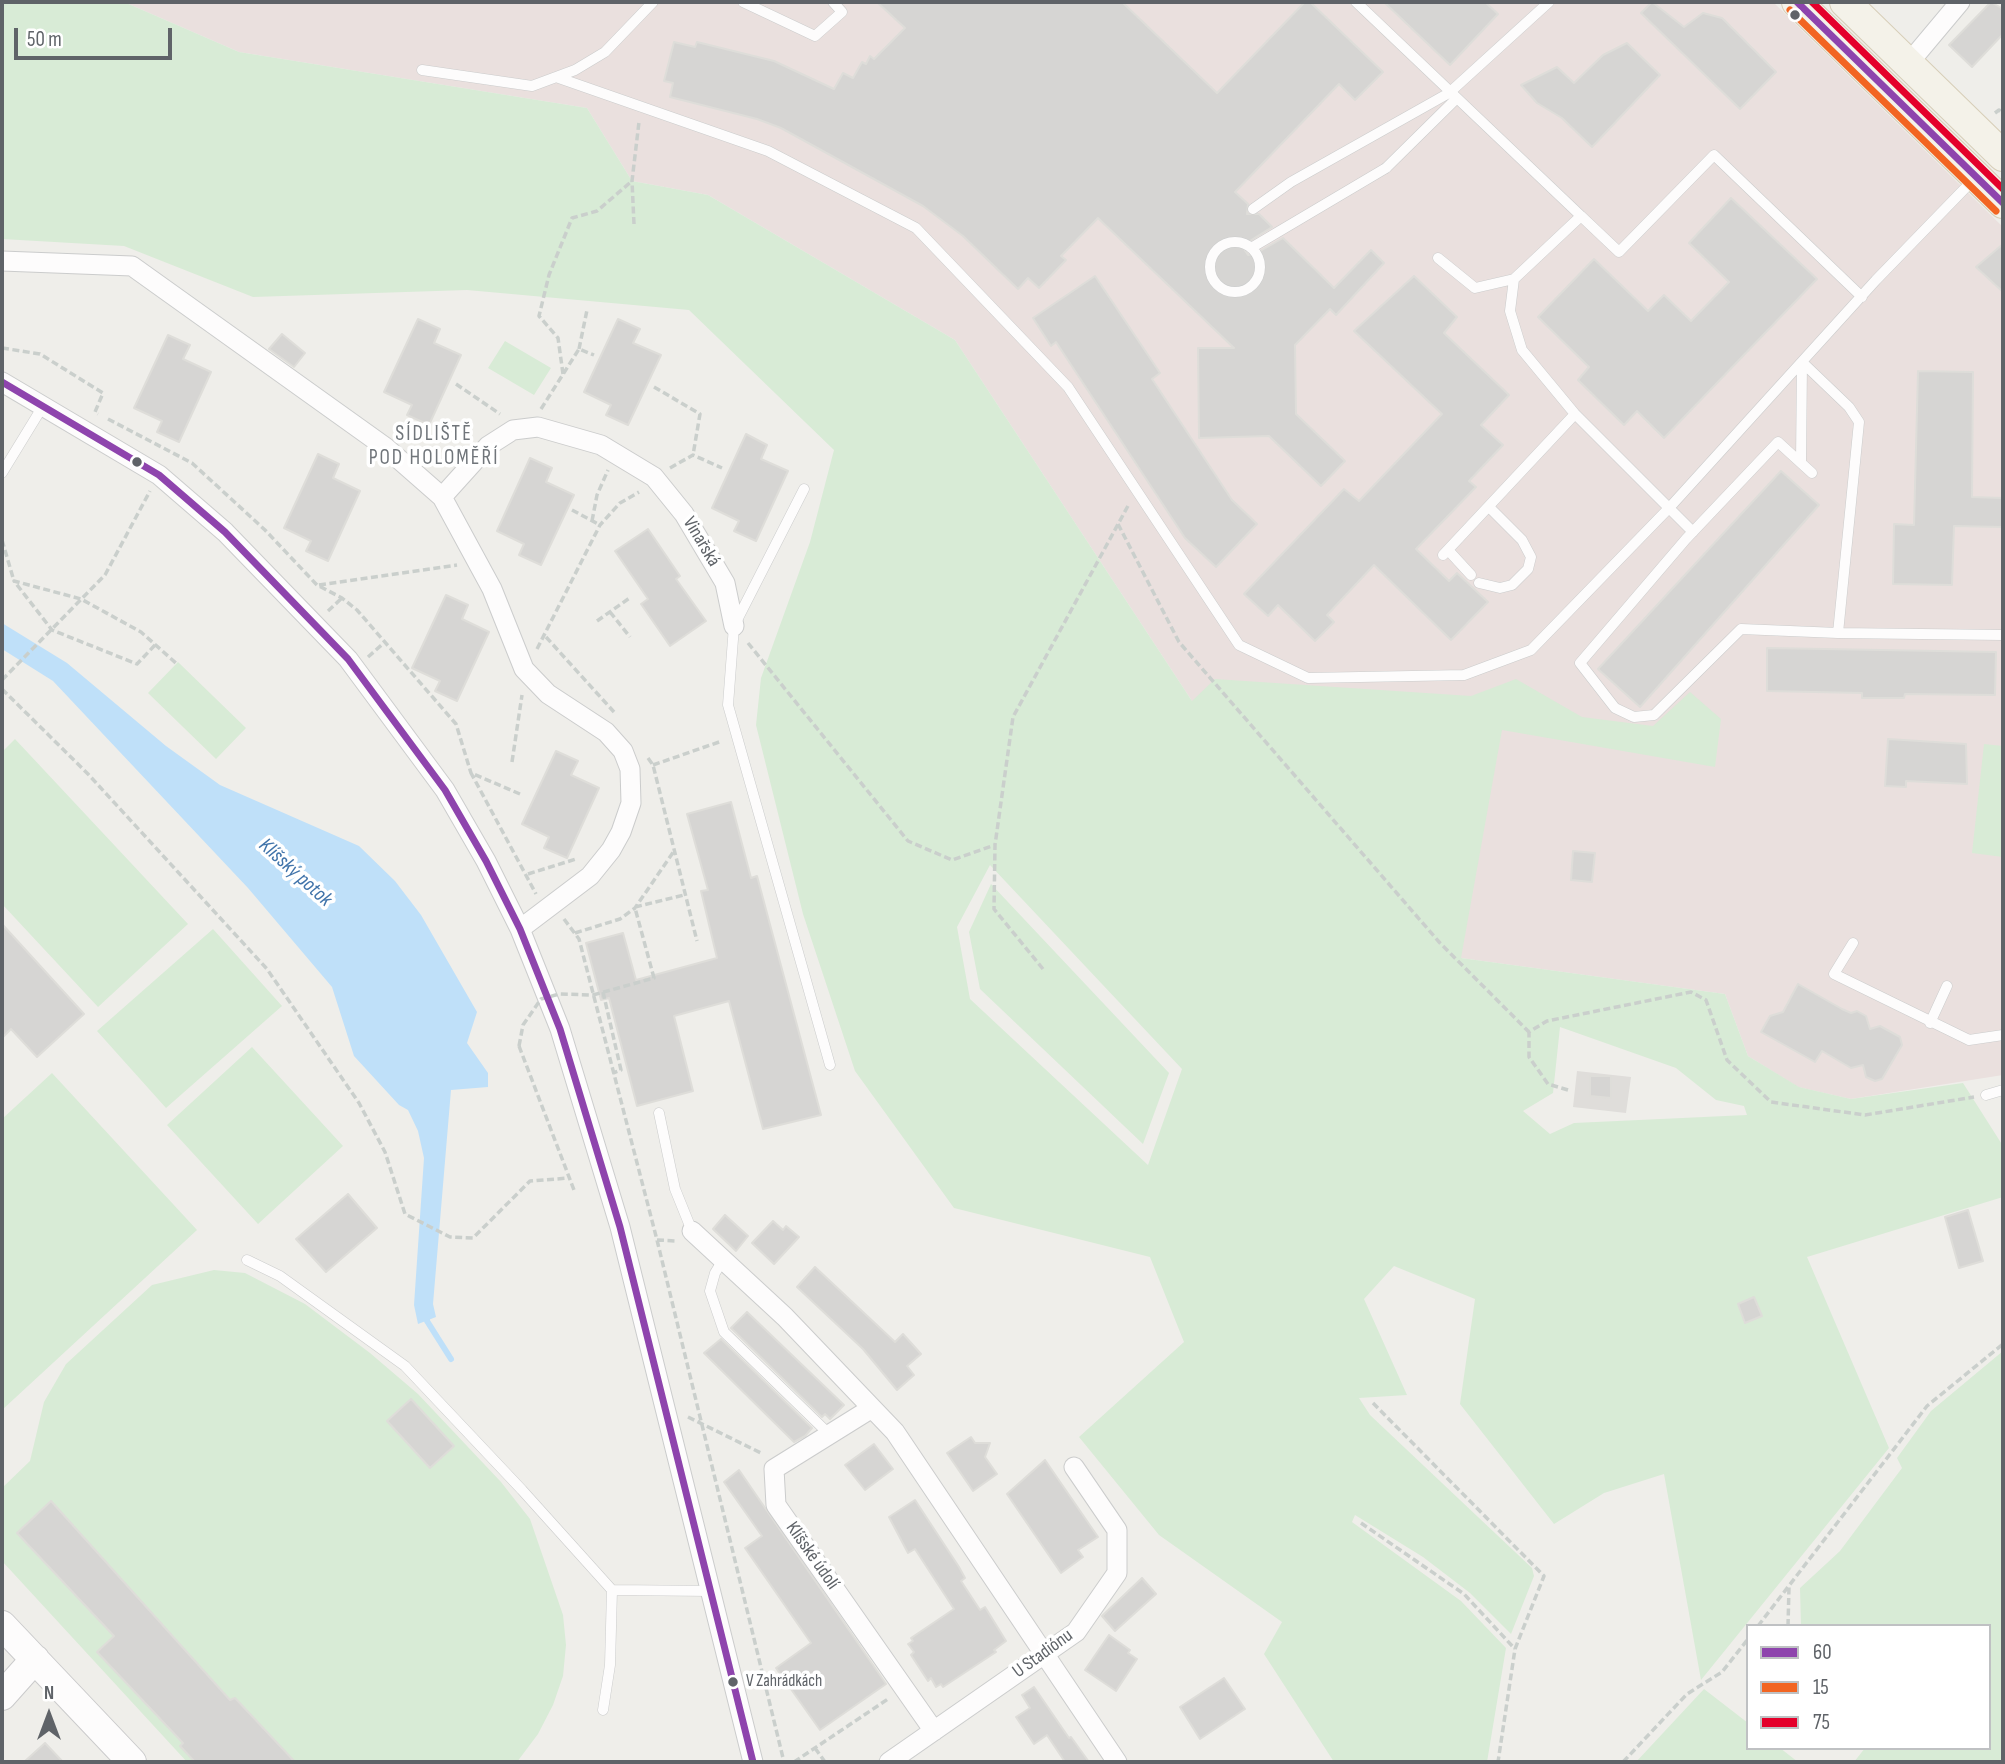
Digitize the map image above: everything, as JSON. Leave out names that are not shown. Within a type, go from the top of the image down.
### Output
[{"type":"main road","points":[[1797,2],[2003,203]]},
{"type":"main road","points":[[1845,2],[2003,156]]},
{"type":"street","points":[[1908,64],[1960,2]]},
{"type":"street","points":[[2,261],[132,266],[384,447],[442,497],[492,589],[524,668],[548,694],[606,732],[623,751],[630,769],[631,803],[621,832],[606,856],[590,876],[520,929]]},
{"type":"street","points":[[2,382],[159,475],[225,532],[348,659],[445,790],[520,929],[560,1029],[616,1214],[753,1762]]},
{"type":"street","name":"Vinařská","points":[[525,429],[538,427],[601,444],[654,477],[684,514],[725,583],[734,626]]},
{"type":"street","points":[[442,497],[488,446],[513,430],[525,429]]},
{"type":"street","points":[[692,1231],[785,1317],[895,1432],[1116,1762]]},
{"type":"street","points":[[782,1464],[872,1409]]},
{"type":"street","name":"Klíšské údolí","points":[[782,1464],[774,1469],[776,1504],[934,1731]]},
{"type":"street","name":"U Stadiónu","points":[[901,1759],[934,1731],[1076,1632],[1117,1573],[1117,1531],[1074,1467]]},
{"type":"street","points":[[2,1625],[132,1762]]},
{"type":"street","points":[[2,1696],[35,1660]]},
{"type":"lane","points":[[422,70],[533,86],[605,52],[653,2]]},
{"type":"lane","points":[[743,2],[815,36],[842,12],[833,2]]},
{"type":"lane","points":[[1356,2],[1619,252],[1714,155],[1862,297]]},
{"type":"lane","points":[[1251,248],[1258,258],[1260,269],[1253,285],[1237,292],[1219,286],[1211,275],[1214,254],[1231,243],[1251,248],[1386,168],[1453,96],[1549,2]]},
{"type":"lane","points":[[556,77],[768,151],[916,228],[1068,387],[1239,645],[1308,678],[1464,675],[1531,650],[1670,507],[1876,280],[1976,176]]},
{"type":"lane","points":[[1253,209],[1291,182],[1453,96]]},
{"type":"lane","points":[[1438,258],[1475,288],[1514,279],[1581,216]]},
{"type":"lane","points":[[1514,279],[1510,311],[1522,349],[1575,414],[1693,532]]},
{"type":"lane","points":[[1801,463],[1802,362]]},
{"type":"lane","points":[[1802,362],[1849,407],[1858,422],[1838,633]]},
{"type":"lane","points":[[2,473],[24,433],[44,405]]},
{"type":"lane","points":[[1489,507],[1522,540],[1531,557],[1528,569],[1513,585],[1500,588],[1475,579],[1445,553],[1575,414]]},
{"type":"lane","points":[[1812,472],[1778,442],[1693,532],[1580,663],[1615,708],[1634,717],[1654,715],[1741,629],[2003,635]]},
{"type":"lane","points":[[734,626],[804,489]]},
{"type":"lane","name":"Vinařská","points":[[734,626],[729,705],[830,1065]]},
{"type":"lane","points":[[1853,943],[1834,974],[1969,1040],[2003,1035]]},
{"type":"lane","points":[[1930,1023],[1947,986]]},
{"type":"lane","points":[[1986,1096],[2003,1090]]},
{"type":"lane","points":[[659,1113],[675,1189],[692,1231]]},
{"type":"lane","points":[[247,1259],[280,1276],[405,1366],[612,1590],[610,1665],[603,1710]]},
{"type":"lane","points":[[723,1260],[715,1273],[710,1291],[724,1332],[829,1434]]},
{"type":"lane","points":[[612,1590],[711,1591]]},
{"type":"path","points":[[634,224],[632,181],[640,107]]},
{"type":"path","points":[[563,374],[558,338],[539,316],[549,275],[572,218],[597,211],[632,181]]},
{"type":"path","points":[[457,384],[525,429],[579,349],[587,310]]},
{"type":"path","points":[[579,349],[594,355]]},
{"type":"path","points":[[654,387],[700,414],[693,455]]},
{"type":"path","points":[[592,521],[597,495],[615,453]]},
{"type":"path","points":[[693,455],[722,468]]},
{"type":"path","points":[[512,762],[524,668],[546,637],[600,526],[620,503],[633,498],[654,477],[693,455]]},
{"type":"path","points":[[2,680],[105,575],[159,475]]},
{"type":"path","points":[[1043,969],[994,909],[995,845],[1013,717],[1136,490]]},
{"type":"path","points":[[572,510],[600,526]]},
{"type":"path","points":[[1118,524],[1179,642],[1440,943],[1529,1032],[1529,1057],[1548,1084],[1568,1090]]},
{"type":"path","points":[[2,540],[14,581],[52,630],[137,664],[155,645]]},
{"type":"path","points":[[476,563],[317,585],[342,598],[357,610],[456,724],[471,773],[528,874],[548,907],[579,939],[657,1240],[699,1422],[784,1762]]},
{"type":"path","points":[[14,581],[81,599],[141,632],[177,664]]},
{"type":"path","points":[[597,621],[631,597]]},
{"type":"path","points":[[610,612],[631,637]]},
{"type":"path","points":[[734,626],[908,841],[952,860],[995,845]]},
{"type":"path","points":[[2,689],[88,774],[267,969],[359,1103],[385,1152],[405,1214],[450,1237],[473,1238],[530,1181],[569,1178]]},
{"type":"path","points":[[653,765],[737,736]]},
{"type":"path","points":[[471,773],[520,794]]},
{"type":"path","points":[[574,933],[620,919],[635,908],[674,851]]},
{"type":"path","points":[[528,874],[595,852],[606,856]]},
{"type":"path","points":[[635,908],[684,895]]},
{"type":"path","points":[[574,1190],[519,1046],[523,1025],[541,999],[559,994],[593,995],[654,978],[635,908]]},
{"type":"path","points":[[603,992],[621,1070],[613,1073]]},
{"type":"path","points":[[1529,1032],[1547,1021],[1691,992],[1706,1000],[1727,1060],[1771,1102],[1865,1115],[1986,1096]]},
{"type":"path","points":[[1760,1624],[1927,1406],[2003,1344]]},
{"type":"path","points":[[1373,1402],[1544,1576],[1515,1649],[1498,1762]]},
{"type":"path","points":[[664,1405],[782,1464]]},
{"type":"path","points":[[1361,1523],[1464,1594],[1515,1649]]},
{"type":"path","points":[[1788,1624],[1789,1585]]},
{"type":"path","points":[[1622,1762],[1687,1694],[1722,1672],[1746,1642]]},
{"type":"path","points":[[794,1762],[904,1688]]},
{"type":"path","points":[[815,1748],[825,1762]]},
{"type":"shaded area","points":[[124,2],[1773,2],[2003,227],[2003,1075],[1851,1099],[1798,1087],[1748,1056],[1725,994],[1461,958],[1192,701],[955,340],[708,195],[632,181],[587,108],[239,52]]},
{"type":"shaded area","points":[[1577,1071],[1631,1077],[1626,1113],[1573,1107]]},
{"type":"green space","points":[[2,2],[124,2],[239,52],[587,108],[632,181],[708,195],[955,340],[1192,701],[1215,679],[1471,696],[1516,679],[1582,717],[1653,726],[1690,692],[1721,719],[1715,767],[1502,730],[1461,958],[1725,994],[1748,1056],[1799,1087],[1851,1099],[1963,1083],[2003,1146],[2003,1197],[1807,1257],[1889,1448],[1701,1680],[1664,1474],[1604,1493],[1554,1524],[1460,1404],[1475,1299],[1394,1266],[1364,1299],[1407,1395],[1359,1398],[1370,1415],[1532,1568],[1534,1576],[1511,1634],[1470,1593],[1423,1557],[1355,1515],[1352,1522],[1461,1601],[1506,1648],[1487,1762],[1334,1762],[1264,1654],[1282,1622],[1159,1535],[1079,1437],[1184,1342],[1150,1257],[954,1208],[855,1071],[803,914],[756,725],[761,678],[810,542],[834,450],[689,310],[467,290],[253,297],[124,246],[2,239]],"holes":[[[990,865],[1182,1069],[1148,1165],[970,999],[957,927]],[[1560,1027],[1676,1068],[1716,1100],[1744,1106],[1747,1115],[1574,1123],[1550,1134],[1523,1111],[1553,1093]]]},
{"type":"green space","points":[[505,341],[551,368],[534,395],[488,368]]},
{"type":"green space","points":[[178,662],[246,728],[216,759],[148,693]]},
{"type":"green space","points":[[15,739],[188,924],[98,1007],[2,904],[2,752]]},
{"type":"green space","points":[[1984,744],[2003,746],[2003,857],[1972,853]]},
{"type":"green space","points":[[991,884],[1169,1073],[1143,1144],[980,989],[969,932]]},
{"type":"green space","points":[[213,929],[282,1006],[166,1108],[97,1031]]},
{"type":"green space","points":[[252,1047],[343,1146],[258,1224],[167,1125]]},
{"type":"green space","points":[[52,1073],[197,1230],[2,1410],[2,1119]]},
{"type":"green space","points":[[214,1270],[245,1273],[305,1304],[370,1353],[418,1394],[501,1482],[530,1519],[563,1615],[566,1645],[563,1676],[553,1705],[538,1734],[517,1762],[187,1762],[2,1561],[2,1488],[30,1461],[44,1402],[66,1364],[152,1285]]},
{"type":"green space","points":[[2003,1351],[2003,1762],[1854,1762],[1863,1750],[1991,1750],[1991,1624],[1801,1624],[1800,1588],[1840,1551],[1902,1468],[1897,1458],[1931,1411]]},
{"type":"green space","points":[[1704,1689],[1746,1721],[1746,1750],[1783,1750],[1798,1762],[1636,1762]]},
{"type":"water","points":[[2,623],[67,663],[166,746],[220,785],[359,846],[395,881],[421,915],[477,1012],[467,1043],[488,1073],[488,1087],[451,1090],[433,1304],[436,1317],[418,1324],[414,1305],[424,1158],[418,1131],[408,1110],[399,1105],[354,1056],[332,987],[248,888],[53,681],[2,649]]},
{"type":"building","points":[[877,2],[1122,2],[1217,93],[1305,2],[1310,2],[1383,72],[1355,100],[1339,84],[1235,192],[1248,204],[1247,214],[1259,214],[1272,227],[1245,244],[1244,249],[1248,255],[1255,254],[1283,238],[1334,288],[1371,250],[1384,263],[1336,315],[1330,309],[1295,345],[1296,414],[1345,461],[1321,486],[1269,436],[1199,438],[1198,348],[1234,348],[1098,218],[1061,256],[1066,260],[1039,288],[1028,278],[1018,289],[963,236],[923,206],[781,128],[757,119],[670,97],[673,83],[664,81],[674,42],[695,47],[697,42],[774,61],[834,89],[843,73],[853,78],[862,62],[866,64],[870,56],[874,59],[905,28]]},
{"type":"building","points":[[1384,2],[1485,2],[1498,14],[1450,65]]},
{"type":"building","points":[[1652,2],[1684,27],[1703,13],[1722,18],[1776,72],[1740,109],[1641,13]]},
{"type":"building","points":[[1991,2],[2003,9],[2003,34],[1972,67],[1949,45]]},
{"type":"building","points":[[1627,43],[1660,75],[1592,147],[1562,118],[1537,103],[1521,85],[1557,67],[1574,83],[1603,55]]},
{"type":"building","points":[[1731,198],[1817,279],[1664,438],[1637,411],[1624,425],[1578,380],[1589,367],[1538,317],[1594,259],[1648,311],[1664,295],[1691,321],[1729,282],[1689,243]]},
{"type":"building","points":[[2003,244],[2003,292],[1976,267]]},
{"type":"building","points":[[1095,276],[1160,373],[1152,379],[1232,500],[1257,524],[1216,567],[1185,538],[1056,342],[1051,346],[1033,318]]},
{"type":"building","points":[[1414,276],[1457,317],[1444,333],[1509,395],[1481,425],[1503,445],[1469,481],[1476,487],[1416,549],[1449,581],[1457,573],[1488,602],[1451,640],[1374,565],[1327,615],[1334,622],[1315,641],[1278,605],[1268,616],[1244,594],[1344,489],[1359,501],[1442,414],[1354,331]]},
{"type":"building","points":[[418,319],[440,329],[434,343],[461,355],[429,425],[407,415],[412,405],[384,392]]},
{"type":"building","points":[[618,319],[640,329],[633,343],[661,355],[628,425],[606,415],[611,405],[584,392]]},
{"type":"building","points":[[282,334],[305,353],[294,367],[269,349]]},
{"type":"building","points":[[168,335],[190,345],[183,359],[211,372],[179,442],[157,432],[162,421],[134,408]]},
{"type":"building","points":[[1918,371],[1973,372],[1972,497],[2003,498],[2003,527],[1954,526],[1952,585],[1893,584],[1894,524],[1914,525]]},
{"type":"building","points":[[746,434],[767,445],[761,459],[788,471],[756,541],[734,531],[739,521],[712,508]]},
{"type":"building","points":[[318,454],[339,464],[333,478],[360,491],[328,561],[306,551],[311,541],[284,528]]},
{"type":"building","points":[[530,458],[552,468],[546,482],[574,495],[541,565],[519,555],[524,544],[497,531]]},
{"type":"building","points":[[1781,471],[1819,505],[1640,707],[1598,669]]},
{"type":"building","points":[[648,529],[680,576],[676,579],[706,621],[670,646],[641,604],[648,599],[615,551]]},
{"type":"building","points":[[446,595],[468,605],[462,619],[489,632],[457,701],[435,691],[440,681],[412,668]]},
{"type":"building","points":[[1767,648],[1996,652],[1995,695],[1905,694],[1904,698],[1862,698],[1862,693],[1767,691]]},
{"type":"building","points":[[1888,739],[1966,744],[1967,784],[1906,781],[1906,787],[1885,786]]},
{"type":"building","points":[[556,751],[578,761],[571,775],[599,788],[567,858],[544,848],[549,837],[522,824]]},
{"type":"building","points":[[731,802],[751,878],[757,876],[821,1115],[763,1129],[729,1001],[674,1016],[693,1091],[637,1106],[609,998],[601,1000],[586,943],[623,933],[636,980],[717,958],[701,891],[708,890],[687,814]]},
{"type":"building","points":[[1573,851],[1595,853],[1592,882],[1571,880]]},
{"type":"building","points":[[2,924],[84,1014],[37,1057],[11,1029],[2,1038]]},
{"type":"building","points":[[1798,984],[1842,1009],[1851,1013],[1857,1011],[1866,1016],[1870,1029],[1880,1026],[1900,1037],[1902,1045],[1882,1079],[1875,1081],[1866,1077],[1863,1065],[1851,1068],[1822,1051],[1815,1062],[1761,1032],[1770,1016],[1783,1012]]},
{"type":"building","points":[[1590,1076],[1611,1076],[1611,1098],[1590,1096]]},
{"type":"building","points":[[348,1194],[377,1228],[326,1272],[296,1239]]},
{"type":"building","points":[[1968,1210],[1983,1261],[1959,1268],[1945,1217]]},
{"type":"building","points":[[725,1215],[748,1236],[736,1251],[713,1229]]},
{"type":"building","points":[[773,1221],[783,1230],[786,1226],[799,1237],[774,1264],[752,1243]]},
{"type":"building","points":[[815,1267],[895,1342],[903,1334],[921,1354],[907,1366],[914,1375],[897,1390],[863,1349],[797,1287]]},
{"type":"building","points":[[1754,1297],[1762,1316],[1745,1323],[1738,1304]]},
{"type":"building","points":[[747,1312],[844,1405],[830,1419],[825,1414],[822,1417],[731,1328]]},
{"type":"building","points":[[721,1339],[812,1428],[805,1436],[794,1442],[704,1353]]},
{"type":"building","points":[[411,1399],[454,1446],[430,1468],[387,1421]]},
{"type":"building","points":[[971,1437],[975,1443],[990,1443],[985,1457],[997,1474],[973,1491],[947,1453]]},
{"type":"building","points":[[874,1444],[893,1469],[865,1490],[845,1465]]},
{"type":"building","points":[[1045,1460],[1098,1537],[1078,1550],[1083,1557],[1061,1573],[1007,1494]]},
{"type":"building","points":[[739,1470],[886,1684],[820,1730],[776,1668],[811,1643],[745,1548],[762,1536],[724,1482]]},
{"type":"building","points":[[915,1500],[959,1567],[965,1578],[961,1581],[980,1610],[985,1607],[1006,1641],[994,1650],[996,1652],[943,1687],[941,1684],[936,1687],[931,1678],[928,1681],[911,1655],[914,1652],[908,1644],[913,1641],[911,1638],[954,1609],[915,1549],[908,1553],[889,1517]]},
{"type":"building","points":[[51,1501],[230,1700],[235,1698],[295,1762],[195,1762],[180,1746],[183,1743],[97,1652],[114,1636],[17,1533]]},
{"type":"building","points":[[1142,1578],[1156,1594],[1115,1631],[1102,1616]]},
{"type":"building","points":[[1109,1635],[1130,1650],[1128,1653],[1137,1659],[1116,1691],[1085,1670]]},
{"type":"building","points":[[1224,1678],[1245,1709],[1200,1739],[1180,1707]]},
{"type":"building","points":[[1034,1687],[1089,1762],[1065,1762],[1047,1735],[1034,1744],[1016,1717],[1030,1708],[1022,1695]]},
{"type":"building","points":[[45,1743],[63,1762],[24,1762]]},
{"type":"waterway","name":"Klíšský potok","points":[[427,1314],[427,1321],[451,1359]]},
{"type":"transit line","name":"60","points":[[1797,2],[2003,203]]},
{"type":"transit line","name":"75","points":[[1812,2],[2003,189]]},
{"type":"transit line","name":"15","points":[[1790,10],[1996,211]]},
{"type":"transit line","name":"60","points":[[2,382],[159,475],[225,532],[348,659],[445,790],[486,861],[520,929],[560,1029],[620,1227],[753,1762]]},
{"type":"place","name":"V Zahrádkách","points":[[733,1682]]},
{"type":"district","name":"SÍDLIŠTĚ POD HOLOMĚŘÍ","points":[[434,447]]}]
